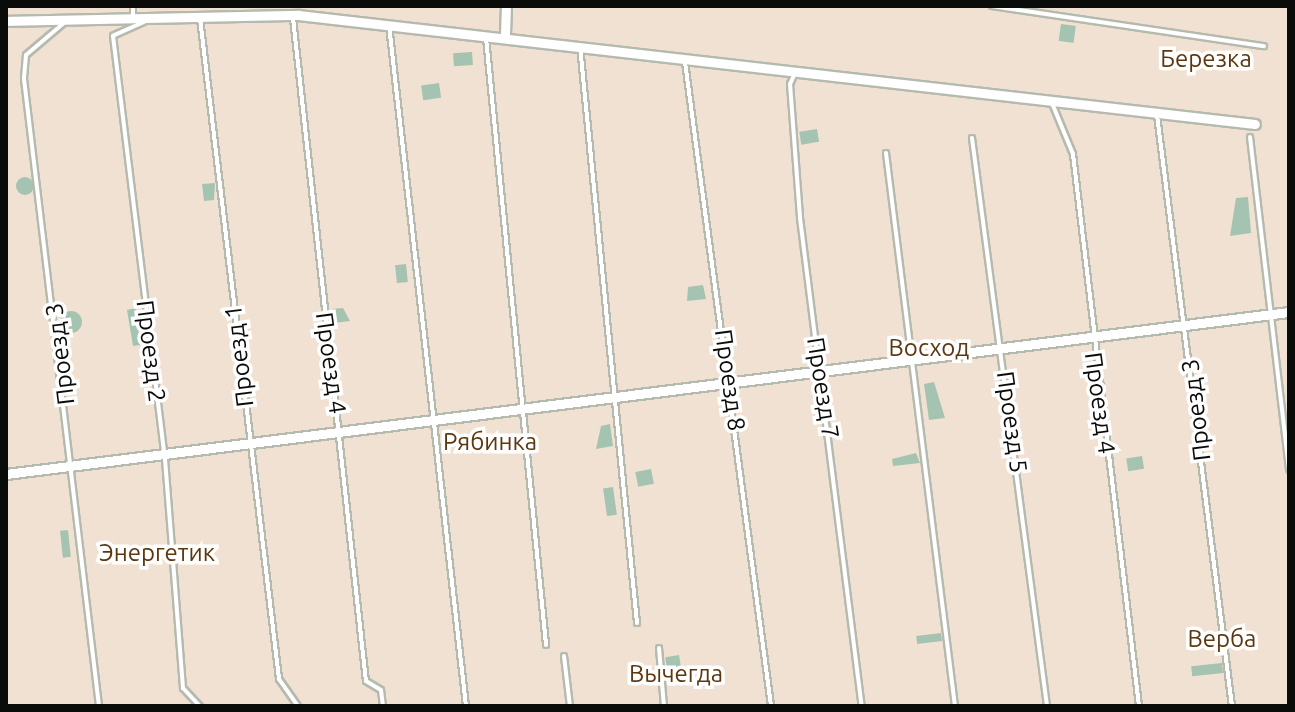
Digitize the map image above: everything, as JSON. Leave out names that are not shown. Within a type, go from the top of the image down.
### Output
[{"type":"street","points":[[505,34],[506,6]]},
{"type":"street","points":[[6,21],[298,15],[505,34],[1052,103],[1255,124]]},
{"type":"street","points":[[6,474],[250,449],[431,421],[732,381],[1091,337],[1185,322],[1289,312]]},
{"type":"lane","points":[[133,6],[133,19]]},
{"type":"lane","points":[[992,6],[1264,46]]},
{"type":"lane","name":"Проезд 4","points":[[298,15],[366,681],[381,690],[383,706]]},
{"type":"lane","name":"Проезд 1","points":[[199,16],[279,679],[298,706]]},
{"type":"lane","name":"Проезд 2","points":[[154,17],[113,36],[165,459],[183,688],[200,706]]},
{"type":"lane","name":"Проезд 3","points":[[67,20],[26,55],[24,79],[74,466],[99,706]]},
{"type":"lane","points":[[389,23],[431,421],[466,706]]},
{"type":"lane","points":[[485,32],[546,645]]},
{"type":"lane","points":[[579,43],[637,623]]},
{"type":"lane","name":"Проезд 8","points":[[684,55],[732,381],[771,706]]},
{"type":"lane","name":"Проезд 7","points":[[796,71],[790,84],[800,218],[862,706]]},
{"type":"lane","name":"Проезд 4","points":[[1052,103],[1073,154],[1091,337],[1139,706]]},
{"type":"lane","name":"Проезд 3","points":[[1157,115],[1232,706]]},
{"type":"lane","points":[[1250,137],[1289,470]]},
{"type":"lane","name":"Проезд 5","points":[[972,138],[1047,706]]},
{"type":"lane","points":[[886,153],[955,706]]},
{"type":"lane","points":[[659,648],[664,706]]},
{"type":"lane","points":[[564,656],[570,706]]},
{"type":"green space","points":[[6,6],[1289,6],[1289,706],[6,706]]},
{"type":"building","points":[[1061,24],[1076,26],[1073,43],[1059,41]]},
{"type":"building","points":[[472,52],[473,65],[454,66],[453,53]]},
{"type":"building","points":[[439,83],[441,98],[423,100],[421,86]]},
{"type":"building","points":[[817,129],[819,142],[801,145],[799,132]]},
{"type":"building","points":[[25,177],[34,186],[25,195],[16,186]]},
{"type":"building","points":[[215,183],[214,200],[204,201],[202,184]]},
{"type":"building","points":[[1248,197],[1251,233],[1230,236],[1236,198]]},
{"type":"building","points":[[406,264],[408,282],[397,283],[395,265]]},
{"type":"building","points":[[703,285],[706,299],[687,301],[688,287]]},
{"type":"building","points":[[136,308],[140,345],[133,346],[127,310]]},
{"type":"building","points":[[343,308],[350,321],[334,323],[332,309]]},
{"type":"building","points":[[71,311],[79,314],[82,322],[79,330],[71,333],[63,330],[60,322],[63,314]]},
{"type":"building","points":[[934,382],[945,418],[929,420],[924,384]]},
{"type":"building","points":[[610,424],[613,446],[596,449],[601,426]]},
{"type":"building","points":[[916,453],[920,463],[893,466],[892,459]]},
{"type":"building","points":[[1142,456],[1144,469],[1128,471],[1126,459]]},
{"type":"building","points":[[651,469],[654,484],[638,487],[635,472]]},
{"type":"building","points":[[613,487],[617,515],[607,516],[603,488]]},
{"type":"building","points":[[68,530],[71,557],[63,558],[60,531]]},
{"type":"building","points":[[941,633],[942,641],[917,644],[916,636]]},
{"type":"building","points":[[679,655],[682,673],[668,675],[665,657]]},
{"type":"building","points":[[1222,663],[1223,673],[1192,676],[1191,666]]},
{"type":"park label","name":"Березка","points":[[1206,59]]},
{"type":"park label","name":"Восход","points":[[929,348]]},
{"type":"park label","name":"Рябинка","points":[[490,442]]},
{"type":"park label","name":"Энергетик","points":[[157,553]]},
{"type":"park label","name":"Верба","points":[[1222,639]]},
{"type":"park label","name":"Вычегда","points":[[676,674]]}]
